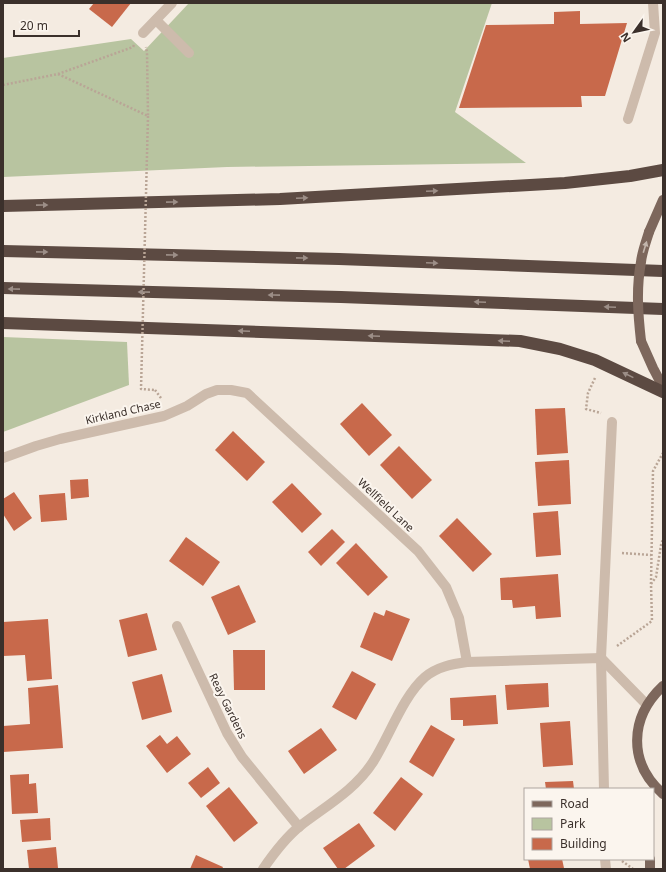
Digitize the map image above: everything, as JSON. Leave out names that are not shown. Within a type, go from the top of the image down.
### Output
[{"type":"highway","points":[[3,206],[280,199],[565,183],[630,176],[663,170]]},
{"type":"highway","points":[[3,251],[339,259],[663,272]]},
{"type":"highway","points":[[3,288],[340,297],[663,309]]},
{"type":"highway","points":[[3,323],[520,341],[560,349],[595,360],[663,392]]},
{"type":"main road","points":[[663,200],[650,232],[641,261],[637,290],[641,341],[663,388]]},
{"type":"main road","points":[[652,788],[642,767],[637,746],[638,725],[647,705],[663,686]]},
{"type":"street","points":[[143,33],[172,3]]},
{"type":"street","points":[[628,119],[655,33],[653,3]]},
{"type":"street","points":[[156,20],[189,53]]},
{"type":"street","name":"Kirkland Chase","points":[[3,458],[60,439],[164,416],[187,406],[206,394],[217,390],[231,390],[247,393]]},
{"type":"street","name":"Wellfield Lane","points":[[247,393],[418,551],[446,587],[459,618],[467,662]]},
{"type":"street","points":[[604,788],[601,658],[612,422]]},
{"type":"street","name":"Reay Gardens","points":[[177,626],[227,733],[242,757],[299,827]]},
{"type":"street","points":[[263,869],[278,846],[299,827],[350,790],[372,763],[398,715],[416,687],[435,670],[452,664],[467,662],[601,658],[647,705]]},
{"type":"path","points":[[3,85],[58,74],[133,47],[143,33]]},
{"type":"path","points":[[147,52],[148,116],[140,389],[154,390]]},
{"type":"path","points":[[58,74],[148,116]]},
{"type":"path","points":[[595,378],[588,393],[586,409],[600,412],[612,422]]},
{"type":"path","points":[[601,658],[652,621],[651,555],[653,471],[663,453]]},
{"type":"path","points":[[651,584],[656,577],[663,539]]},
{"type":"path","points":[[606,551],[651,555]]},
{"type":"path","points":[[620,860],[632,869]]},
{"type":"green space","points":[[189,3],[492,3],[455,112],[526,163],[227,167],[3,177],[3,58],[131,39],[144,51]]},
{"type":"green space","points":[[3,337],[127,342],[129,385],[3,432]]},
{"type":"building","points":[[94,3],[131,3],[112,27],[89,9]]},
{"type":"building","points":[[580,11],[580,24],[627,23],[605,96],[581,96],[582,107],[459,108],[486,25],[554,24],[554,12]]},
{"type":"building","points":[[362,403],[392,435],[369,456],[340,424]]},
{"type":"building","points":[[565,408],[568,453],[537,455],[535,409]]},
{"type":"building","points":[[233,431],[265,462],[247,481],[215,450]]},
{"type":"building","points":[[399,446],[432,480],[412,499],[380,465]]},
{"type":"building","points":[[569,460],[571,504],[538,506],[535,462]]},
{"type":"building","points":[[88,479],[89,497],[71,499],[70,480]]},
{"type":"building","points":[[292,483],[322,514],[302,533],[272,502]]},
{"type":"building","points":[[14,492],[32,518],[14,531],[3,514],[3,499]]},
{"type":"building","points":[[65,493],[67,520],[41,522],[39,495]]},
{"type":"building","points":[[558,511],[561,555],[536,557],[533,513]]},
{"type":"building","points":[[457,518],[492,554],[473,572],[439,536]]},
{"type":"building","points":[[332,529],[345,542],[321,566],[308,552]]},
{"type":"building","points":[[186,537],[220,562],[203,586],[169,561]]},
{"type":"building","points":[[356,543],[388,577],[368,596],[336,563]]},
{"type":"building","points":[[558,574],[561,617],[536,619],[535,606],[513,608],[512,600],[501,600],[500,578]]},
{"type":"building","points":[[239,585],[256,622],[228,635],[211,597]]},
{"type":"building","points":[[386,610],[410,619],[392,661],[360,647],[374,612],[384,616]]},
{"type":"building","points":[[147,613],[157,650],[128,657],[119,620]]},
{"type":"building","points":[[48,619],[52,679],[27,681],[25,655],[3,656],[3,622]]},
{"type":"building","points":[[233,650],[265,650],[265,690],[234,690]]},
{"type":"building","points":[[352,671],[376,684],[356,720],[332,707]]},
{"type":"building","points":[[162,674],[172,712],[142,720],[132,682]]},
{"type":"building","points":[[548,683],[549,707],[507,710],[505,685]]},
{"type":"building","points":[[58,685],[63,748],[3,752],[3,726],[30,724],[28,688]]},
{"type":"building","points":[[496,695],[498,724],[463,726],[463,720],[451,720],[450,698]]},
{"type":"building","points":[[570,721],[573,765],[543,767],[540,723]]},
{"type":"building","points":[[431,725],[455,739],[433,777],[409,762]]},
{"type":"building","points":[[321,728],[337,750],[304,774],[288,751]]},
{"type":"building","points":[[160,735],[167,744],[177,736],[191,754],[167,773],[146,746]]},
{"type":"building","points":[[208,767],[220,783],[201,798],[188,783]]},
{"type":"building","points":[[29,774],[29,784],[36,783],[38,813],[12,814],[10,775]]},
{"type":"building","points":[[401,777],[423,794],[395,831],[373,813]]},
{"type":"building","points":[[573,781],[574,788],[546,788],[545,782]]},
{"type":"building","points":[[229,787],[258,823],[234,842],[206,806]]},
{"type":"building","points":[[50,818],[51,840],[22,842],[20,820]]},
{"type":"building","points":[[359,823],[375,846],[344,869],[338,869],[323,848]]},
{"type":"building","points":[[56,847],[58,868],[29,869],[27,850]]},
{"type":"building","points":[[196,855],[223,867],[222,869],[190,869]]},
{"type":"building","points":[[528,860],[562,860],[564,868],[530,869]]}]
